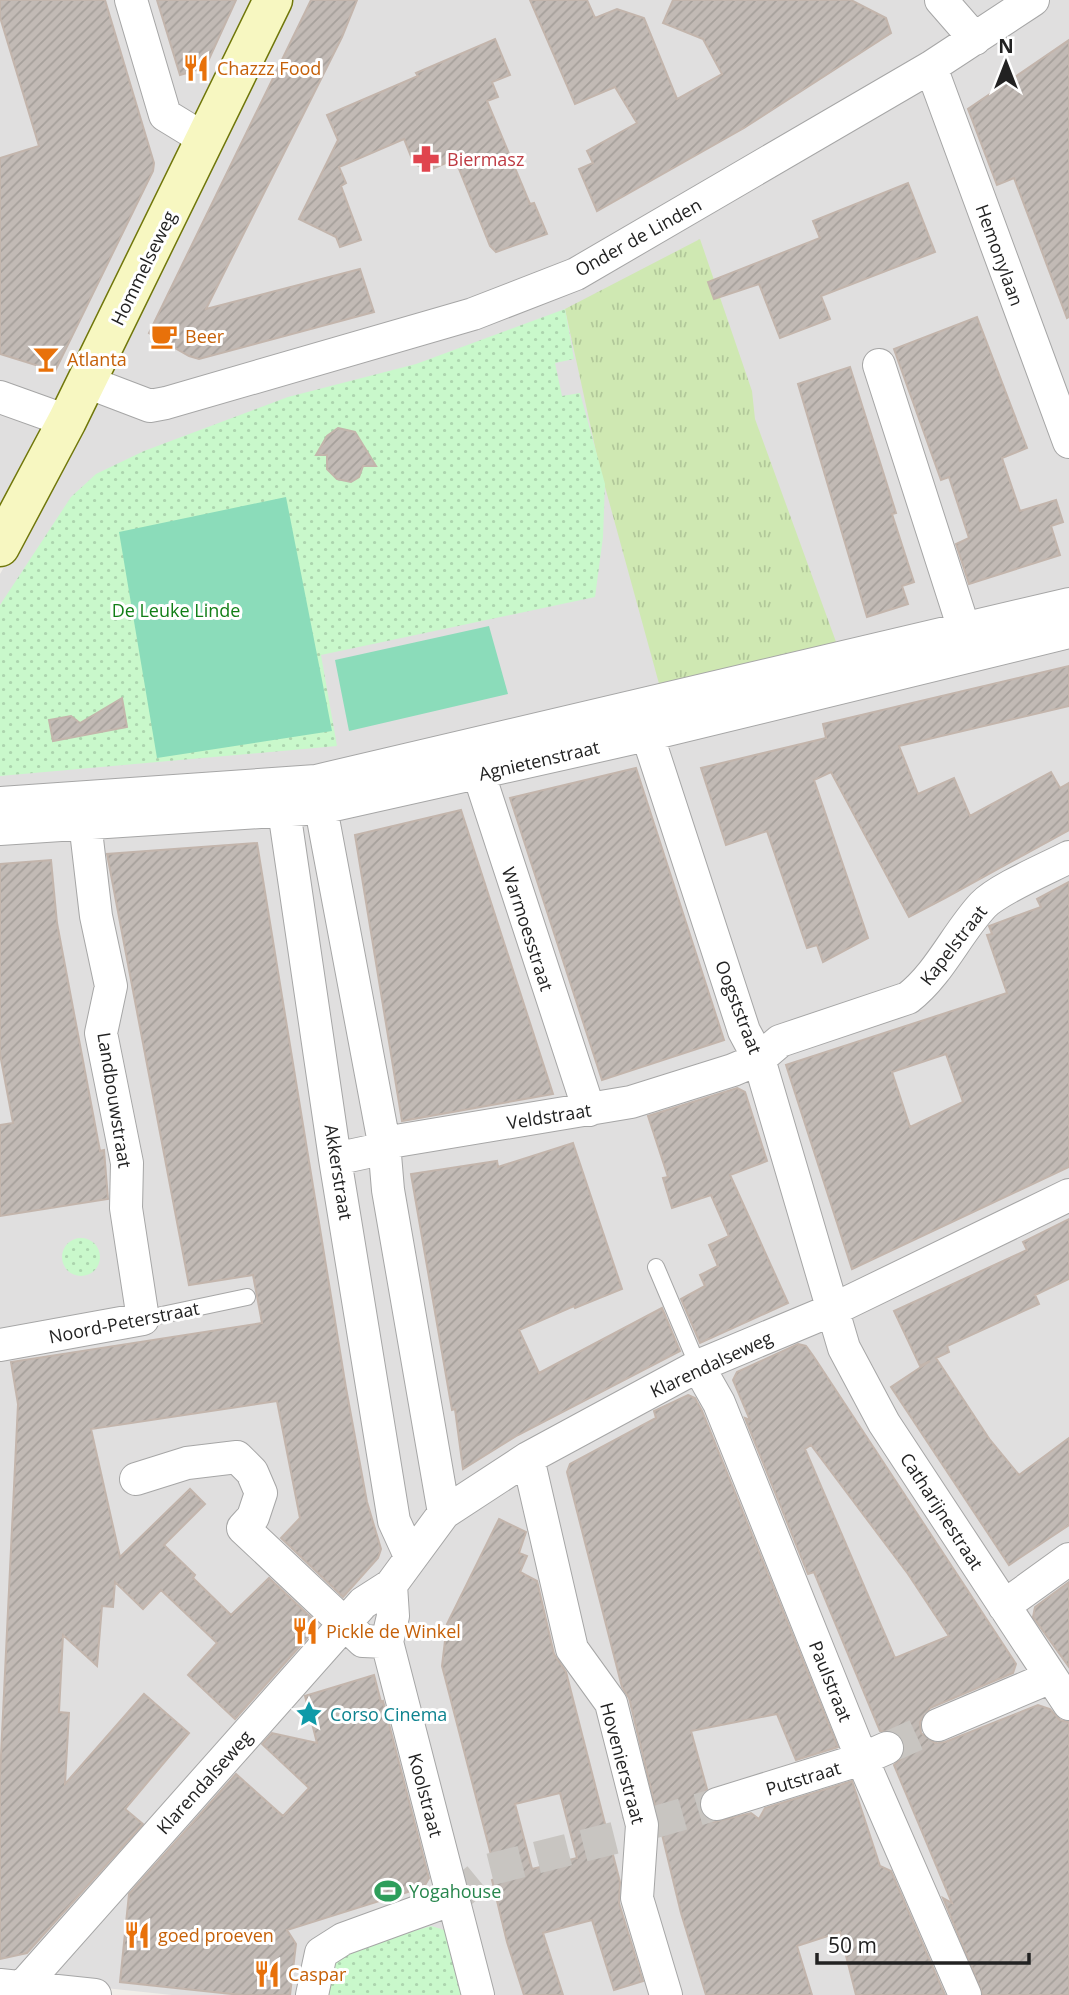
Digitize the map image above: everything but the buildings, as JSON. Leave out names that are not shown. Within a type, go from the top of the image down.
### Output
[{"type":"street","points":[[131,0],[165,116],[206,140]]},
{"type":"street","name":"Hommelseweg","points":[[3,538],[87,382],[273,0]]},
{"type":"street","points":[[941,0],[975,38]]},
{"type":"street","name":"Onder de Linden","points":[[87,382],[133,401],[158,405],[473,314],[599,263],[931,67],[1033,0]]},
{"type":"street","name":"Hemonylaan","points":[[931,67],[1069,442]]},
{"type":"street","points":[[879,365],[964,629]]},
{"type":"street","points":[[0,397],[67,421]]},
{"type":"street","name":"Agnietenstraat","points":[[643,721],[964,629],[1069,604]]},
{"type":"street","name":"Agnietenstraat","points":[[0,828],[84,811],[318,794],[643,721],[1069,632]]},
{"type":"street","name":"Oogststraat","points":[[643,721],[744,1031],[759,1059],[832,1310]]},
{"type":"street","name":"Warmoesstraat","points":[[474,760],[589,1110]]},
{"type":"street","points":[[318,794],[384,1143],[388,1190],[444,1513]]},
{"type":"street","name":"Akkerstraat","points":[[282,797],[335,1159],[394,1521],[410,1556]]},
{"type":"street","name":"Agnietenstraat","points":[[0,803],[84,811]]},
{"type":"street","name":"Landbouwstraat","points":[[84,811],[96,916],[111,986],[102,1033],[127,1163],[126,1208],[144,1319]]},
{"type":"street","name":"Kapelstraat","points":[[759,1059],[780,1041],[908,998],[924,986],[956,938],[985,902],[1069,856]]},
{"type":"street","name":"Veldstraat","points":[[335,1159],[372,1151],[384,1143],[631,1102],[759,1059]]},
{"type":"street","name":"Klarendalseweg","points":[[11,1986],[363,1603],[391,1585],[444,1513],[528,1458],[698,1366],[832,1310],[1069,1195]]},
{"type":"street","name":"Catharijnestraat","points":[[832,1310],[844,1348],[884,1423],[1069,1704]]},
{"type":"street","name":"Noord-Peterstraat","points":[[0,1345],[144,1319]]},
{"type":"street","name":"Paulstraat","points":[[698,1366],[719,1403],[875,1754],[965,1995]]},
{"type":"street","points":[[136,1479],[187,1463],[237,1457],[252,1472],[261,1493],[253,1517],[243,1528],[362,1642],[387,1642],[393,1616],[391,1585]]},
{"type":"street","name":"Hovenierstraat","points":[[528,1458],[572,1648],[611,1703],[647,1824],[637,1898],[666,1995]]},
{"type":"street","points":[[1004,1606],[1069,1559]]},
{"type":"street","name":"Koolstraat","points":[[387,1642],[478,1995]]},
{"type":"street","points":[[939,1725],[1051,1677]]},
{"type":"street","name":"Putstraat","points":[[717,1804],[875,1754]]},
{"type":"street","points":[[312,1995],[321,1953],[343,1939],[453,1899]]},
{"type":"street","points":[[11,1986],[95,1995]]},
{"type":"lane","points":[[656,1267],[698,1366]]},
{"type":"lane","name":"Noord-Peterstraat","points":[[144,1319],[247,1297]]},
{"type":"shaded area","points":[[0,0],[254,0],[0,511]]},
{"type":"shaded area","points":[[292,0],[1069,0],[1069,1995],[172,1995],[0,1977],[0,574],[91,416],[113,363]]},
{"type":"green space","points":[[700,239],[752,391],[755,419],[839,650],[661,691],[599,465],[565,309]]},
{"type":"green space","name":"De Leuke Linde","points":[[565,309],[574,359],[555,363],[562,396],[580,393],[605,484],[603,537],[595,597],[321,655],[337,746],[0,776],[0,605],[71,497],[96,474],[144,451],[288,397],[416,364]]},
{"type":"green space","points":[[286,497],[332,731],[157,758],[119,532]]},
{"type":"green space","points":[[489,626],[508,694],[349,731],[335,660]]},
{"type":"green space","points":[[81,1238],[95,1243],[100,1257],[95,1271],[81,1276],[67,1271],[62,1257],[67,1243]]},
{"type":"green space","points":[[431,1926],[448,1931],[468,1995],[320,1995],[323,1978],[340,1953]]},
{"type":"tunnel","points":[[887,1748],[938,1725]]},
{"type":"tunnel","points":[[652,1823],[717,1804]]},
{"type":"tunnel","points":[[453,1899],[488,1870],[618,1837],[642,1825]]},
{"type":"place","name":"Chazzz Food","points":[[196,68]]},
{"type":"place","name":"Biermasz","points":[[426,159]]},
{"type":"place","name":"Beer","points":[[164,336]]},
{"type":"place","name":"Atlanta","points":[[46,359]]},
{"type":"place","name":"Pickle de Winkel","points":[[305,1631]]},
{"type":"place","name":"Corso Cinema","points":[[309,1714]]},
{"type":"place","name":"Yogahouse","points":[[388,1891]]},
{"type":"place","name":"goed proeven","points":[[137,1935]]},
{"type":"place","name":"Caspar","points":[[267,1974]]}]
